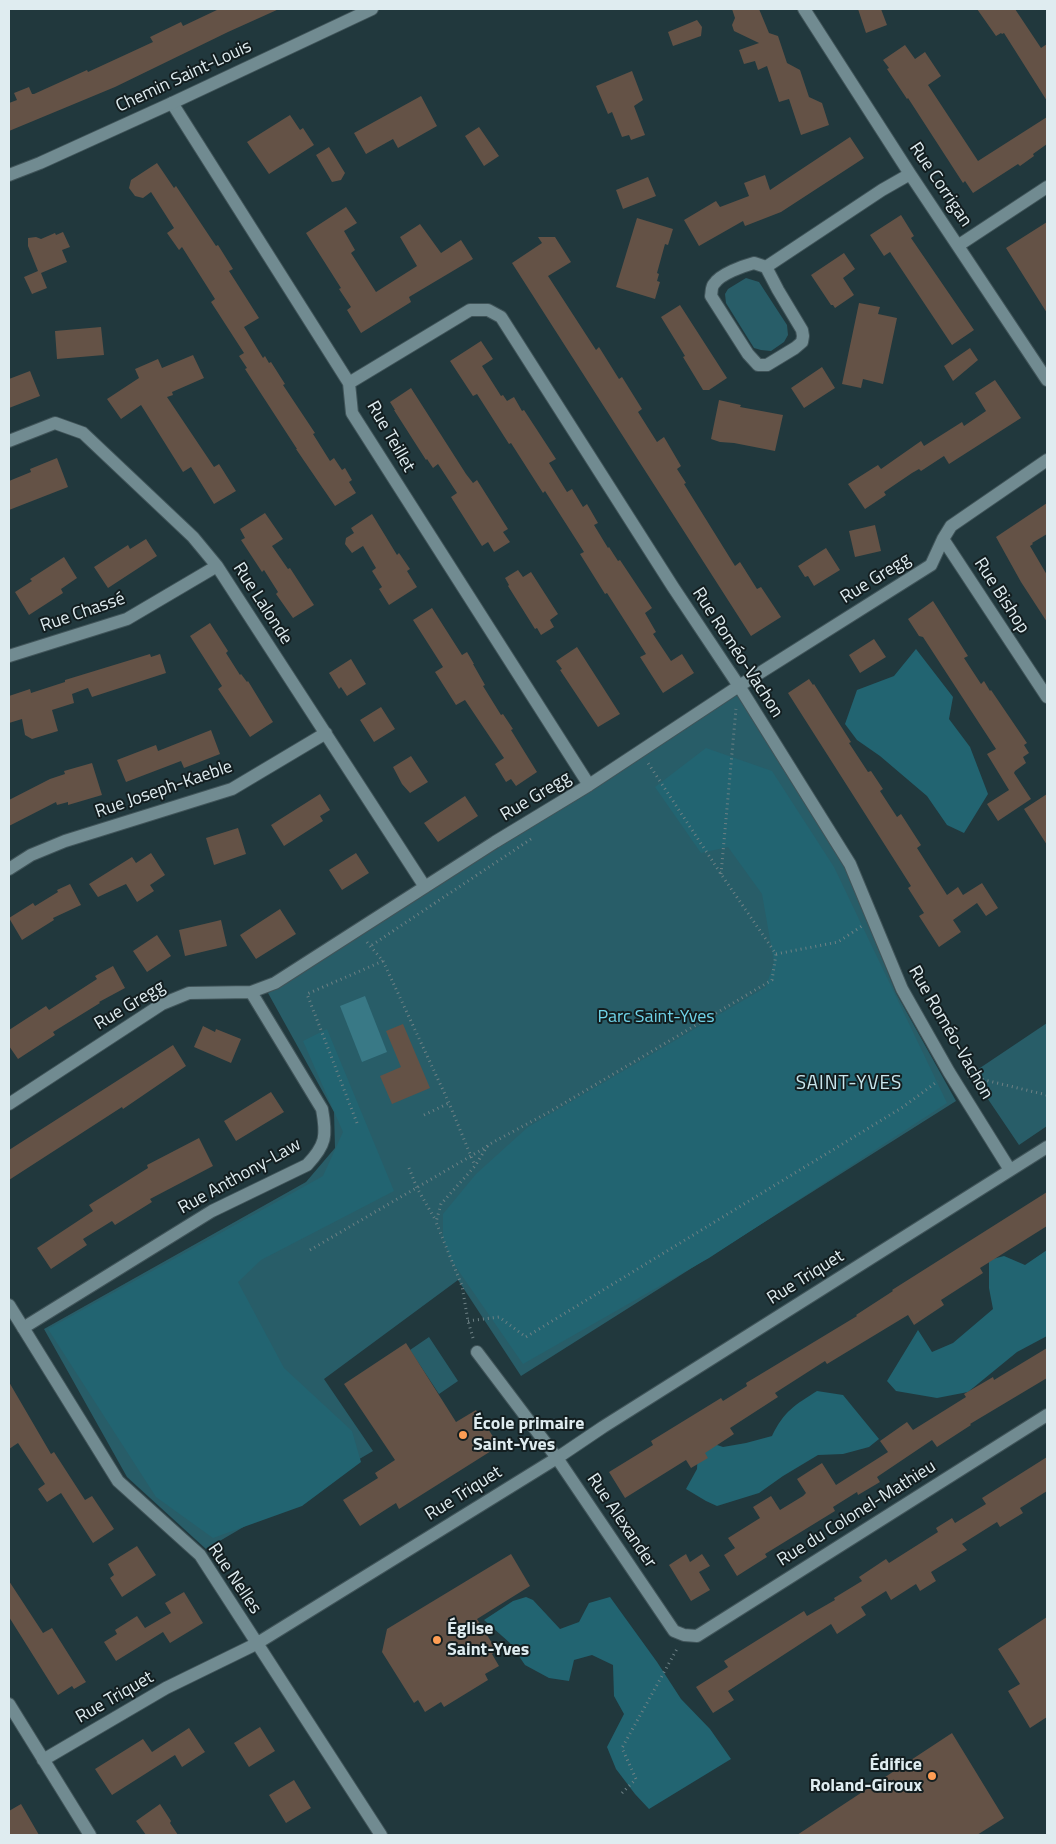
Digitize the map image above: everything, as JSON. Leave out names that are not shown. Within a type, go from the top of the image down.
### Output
[{"type":"street","name":"Chemin Saint-Louis","points":[[9,175],[40,163],[172,103],[372,9]]},
{"type":"street","name":"Rue Corrigan","points":[[804,9],[910,174],[1047,380]]},
{"type":"street","name":"Rue Teillet","points":[[172,103],[349,384],[352,414],[589,785]]},
{"type":"street","points":[[766,267],[882,190],[910,174]]},
{"type":"street","points":[[959,246],[1047,187]]},
{"type":"street","points":[[754,263],[766,267],[802,330],[803,336],[802,342],[795,348],[767,365],[758,366],[748,354],[712,296],[712,285],[741,266],[754,263]]},
{"type":"street","name":"Rue Roméo-Vachon","points":[[349,384],[470,310],[488,310],[501,318],[739,686],[850,864],[902,989],[1010,1170]]},
{"type":"street","name":"Rue Lalonde","points":[[9,441],[55,423],[82,434],[193,537],[217,566],[425,887]]},
{"type":"street","name":"Rue Gregg","points":[[9,1104],[162,1004],[189,993],[251,992],[275,983],[495,842],[642,752],[739,686],[931,565],[951,526],[1047,460]]},
{"type":"street","name":"Rue Bishop","points":[[943,539],[1047,697]]},
{"type":"street","name":"Rue Chassé","points":[[9,656],[127,619],[217,566]]},
{"type":"street","name":"Rue Joseph-Kaeble","points":[[9,869],[31,855],[65,841],[232,789],[326,733]]},
{"type":"street","name":"Rue Anthony-Law","points":[[23,1328],[212,1211],[307,1165],[319,1152],[325,1139],[322,1109],[251,992]]},
{"type":"street","name":"Rue Triquet","points":[[43,1760],[166,1688],[256,1644],[557,1458],[1047,1147]]},
{"type":"street","name":"Rue Nelles","points":[[9,1305],[118,1481],[200,1555],[381,1835]]},
{"type":"street","name":"Rue Alexander","points":[[477,1352],[557,1458],[674,1631],[684,1636]]},
{"type":"street","name":"Rue du Colonel-Mathieu","points":[[684,1636],[697,1636],[1047,1415]]},
{"type":"street","points":[[9,1704],[90,1835]]},
{"type":"path","points":[[721,874],[739,686]]},
{"type":"path","points":[[310,1250],[417,1188],[470,1154],[551,1110],[772,980],[776,954],[721,874],[642,752]]},
{"type":"path","points":[[372,945],[534,838]]},
{"type":"path","points":[[776,954],[838,942],[873,919]]},
{"type":"path","points":[[356,931],[372,945],[383,961],[449,1103],[475,1166]]},
{"type":"path","points":[[356,1123],[307,994],[383,961]]},
{"type":"path","points":[[468,1321],[499,1317],[526,1337],[903,1107],[950,1072],[1047,1095]]},
{"type":"path","points":[[424,1115],[449,1103]]},
{"type":"path","points":[[436,1222],[441,1204],[475,1166],[488,1145]]},
{"type":"path","points":[[409,1168],[417,1188],[436,1222],[462,1286],[468,1321],[477,1352]]},
{"type":"path","points":[[622,1793],[636,1779],[622,1748],[684,1636]]},
{"type":"green space","points":[[746,278],[759,282],[787,325],[788,335],[784,342],[771,351],[754,348],[726,303],[725,294],[728,289]]},
{"type":"green space","name":"Parc Saint-Yves","points":[[739,693],[838,847],[896,993],[956,1101],[521,1376],[458,1280],[324,1379],[373,1451],[206,1549],[127,1477],[44,1329],[306,1182],[335,1148],[334,1112],[268,993]]},
{"type":"green space","points":[[1047,1023],[1047,1126],[1019,1145],[971,1074]]},
{"type":"green space","points":[[429,1337],[458,1381],[439,1394],[410,1350]]},
{"type":"shaded area","points":[[916,649],[953,697],[949,719],[970,747],[988,794],[964,833],[947,825],[927,796],[880,756],[857,740],[845,724],[857,690],[894,676]]},
{"type":"shaded area","points":[[706,748],[772,771],[834,867],[947,1103],[709,1258],[523,1364],[451,1260],[443,1237],[443,1214],[476,1174],[528,1127],[766,987],[774,962],[762,894],[728,847],[701,853],[655,787]]},
{"type":"shaded area","points":[[365,996],[387,1052],[362,1062],[340,1006]]},
{"type":"shaded area","points":[[327,1029],[394,1191],[261,1260],[238,1282],[284,1368],[352,1431],[361,1462],[302,1506],[213,1538],[156,1497],[48,1329],[323,1176],[343,1132],[303,1041]]},
{"type":"shaded area","points":[[1047,1250],[1047,1336],[1017,1352],[968,1392],[937,1398],[896,1391],[887,1381],[918,1330],[932,1352],[953,1343],[993,1309],[989,1288],[989,1260],[1004,1256],[1025,1265]]},
{"type":"shaded area","points":[[817,1391],[843,1395],[879,1439],[869,1447],[843,1454],[818,1455],[759,1493],[717,1506],[686,1489],[697,1469],[698,1447],[711,1443],[723,1447],[772,1436],[776,1427],[791,1409]]},
{"type":"shaded area","points":[[526,1597],[533,1600],[560,1629],[579,1622],[589,1603],[610,1597],[681,1699],[710,1729],[731,1759],[649,1809],[616,1769],[607,1747],[624,1714],[614,1696],[613,1665],[592,1655],[574,1660],[569,1681],[549,1678],[525,1665],[510,1643],[484,1620],[513,1601]]},
{"type":"building","points":[[219,9],[279,9],[115,87],[9,131],[9,103],[17,100],[14,93],[29,87],[32,94],[34,94],[87,70],[88,72],[153,42],[150,37],[181,22],[183,26]]},
{"type":"building","points":[[732,9],[759,9],[769,33],[778,36],[787,63],[800,70],[809,97],[822,103],[829,125],[801,135],[789,99],[779,102],[767,66],[758,70],[755,61],[744,64],[739,50],[759,43],[734,31],[732,25],[735,18]]},
{"type":"building","points":[[858,9],[881,9],[887,25],[866,33]]},
{"type":"building","points":[[977,9],[1015,9],[1041,48],[1047,44],[1047,101],[1004,33],[996,36]]},
{"type":"building","points":[[697,20],[702,27],[701,36],[673,46],[668,32]]},
{"type":"building","points":[[905,45],[915,59],[925,52],[941,76],[928,85],[978,161],[1047,117],[1047,144],[1020,166],[1018,164],[973,193],[965,181],[963,183],[887,69],[889,68],[883,60]]},
{"type":"building","points":[[632,71],[643,100],[634,106],[645,135],[631,140],[629,135],[622,137],[612,112],[608,114],[596,86]]},
{"type":"building","points":[[421,96],[437,126],[398,148],[393,139],[366,154],[354,133]]},
{"type":"building","points":[[290,115],[300,130],[303,128],[314,145],[269,174],[247,142]]},
{"type":"building","points":[[479,127],[499,156],[484,166],[465,136]]},
{"type":"building","points":[[850,137],[864,158],[781,212],[745,226],[743,221],[699,246],[684,220],[716,201],[720,207],[749,196],[744,183],[765,175],[770,190]]},
{"type":"building","points":[[329,147],[345,173],[341,180],[332,182],[316,155]]},
{"type":"building","points":[[157,163],[174,188],[176,186],[233,269],[229,271],[259,318],[244,327],[263,358],[265,356],[269,363],[271,362],[330,461],[334,458],[342,470],[345,468],[352,480],[349,482],[356,493],[335,506],[245,369],[247,368],[239,356],[244,353],[211,302],[215,299],[182,247],[179,250],[167,233],[174,228],[151,192],[143,198],[135,196],[129,188],[131,180]]},
{"type":"building","points":[[648,177],[656,196],[623,209],[616,190]]},
{"type":"building","points":[[346,207],[357,223],[344,231],[355,250],[351,253],[376,292],[417,266],[400,237],[420,224],[441,253],[461,240],[473,259],[409,297],[411,302],[361,333],[347,310],[351,307],[339,289],[341,288],[306,233]]},
{"type":"building","points":[[901,215],[914,236],[911,238],[974,330],[952,345],[890,252],[884,256],[870,235]]},
{"type":"building","points":[[637,218],[673,229],[668,245],[665,244],[657,273],[659,274],[657,281],[660,282],[655,299],[616,287]]},
{"type":"building","points":[[1047,222],[1047,313],[1006,248]]},
{"type":"building","points":[[63,232],[70,247],[62,250],[67,262],[41,273],[47,288],[32,294],[24,277],[38,271],[28,246],[28,238],[36,237],[41,239]]},
{"type":"building","points":[[538,237],[555,237],[571,262],[548,276],[596,350],[599,347],[619,379],[622,377],[642,409],[638,412],[657,442],[664,437],[681,466],[677,469],[686,483],[684,484],[735,566],[740,562],[757,589],[761,587],[781,617],[751,636],[512,263],[542,243]]},
{"type":"building","points":[[844,253],[855,269],[843,278],[854,295],[835,308],[811,275]]},
{"type":"building","points":[[859,303],[880,307],[878,314],[897,318],[883,384],[863,379],[861,388],[842,384]]},
{"type":"building","points":[[680,305],[727,378],[709,390],[703,390],[661,317]]},
{"type":"building","points":[[101,327],[104,355],[57,359],[55,331]]},
{"type":"building","points":[[481,341],[493,359],[482,366],[501,396],[503,395],[507,401],[514,397],[522,411],[524,410],[556,459],[549,463],[567,492],[572,489],[583,507],[587,504],[598,523],[594,525],[608,548],[618,561],[620,560],[652,608],[645,613],[656,632],[653,634],[671,661],[682,654],[694,673],[663,693],[640,657],[646,654],[580,554],[584,552],[545,491],[543,493],[477,394],[473,396],[450,361]]},
{"type":"building","points":[[970,348],[978,360],[953,381],[944,366]]},
{"type":"building","points":[[193,355],[204,378],[172,392],[173,395],[167,397],[214,467],[219,464],[236,491],[214,504],[191,467],[183,472],[141,405],[121,419],[107,399],[139,378],[135,369],[158,359],[162,368]]},
{"type":"building","points":[[822,367],[835,388],[804,408],[791,388]]},
{"type":"building","points":[[30,371],[40,396],[9,408],[9,379]]},
{"type":"building","points":[[995,380],[1021,418],[949,464],[944,456],[921,471],[919,469],[912,473],[884,492],[886,495],[865,509],[848,484],[878,465],[881,469],[921,441],[924,446],[962,422],[964,426],[986,411],[975,393]]},
{"type":"building","points":[[411,388],[466,474],[473,483],[477,480],[508,529],[503,532],[510,542],[494,552],[488,542],[482,546],[451,497],[457,493],[438,464],[433,468],[426,460],[394,410],[390,402]]},
{"type":"building","points":[[719,400],[741,405],[740,407],[783,415],[775,451],[711,439]]},
{"type":"building","points":[[57,458],[68,487],[9,510],[9,481],[31,472],[30,469]]},
{"type":"building","points":[[1047,503],[1047,534],[1030,546],[1047,575],[1047,622],[1021,582],[996,537]]},
{"type":"building","points":[[265,513],[283,539],[272,546],[288,569],[290,568],[314,605],[293,618],[276,594],[278,592],[264,570],[262,572],[241,540],[245,538],[240,529]]},
{"type":"building","points":[[372,514],[397,555],[399,553],[410,569],[407,571],[417,587],[389,605],[379,589],[382,587],[372,571],[376,568],[363,546],[352,553],[345,544],[346,538],[354,533],[351,528]]},
{"type":"building","points":[[875,525],[881,551],[855,557],[849,531]]},
{"type":"building","points":[[146,539],[157,556],[108,588],[94,567],[128,545],[130,549]]},
{"type":"building","points":[[826,548],[840,570],[814,586],[808,576],[805,577],[798,566]]},
{"type":"building","points":[[64,557],[77,578],[61,589],[63,593],[29,615],[15,592],[32,581],[30,579]]},
{"type":"building","points":[[518,570],[523,577],[531,572],[558,614],[550,620],[554,627],[541,635],[537,628],[535,629],[505,578]]},
{"type":"building","points":[[933,601],[968,656],[964,658],[981,684],[984,681],[1027,743],[1024,745],[1029,753],[1023,757],[1026,763],[1014,773],[1031,799],[998,821],[987,804],[1009,790],[987,754],[996,749],[923,637],[919,636],[908,619]]},
{"type":"building","points":[[432,608],[462,655],[467,652],[485,685],[483,686],[501,715],[503,714],[513,729],[511,730],[537,772],[516,786],[511,779],[506,782],[495,764],[504,758],[465,700],[456,705],[435,672],[443,667],[413,620]]},
{"type":"building","points":[[210,623],[228,651],[226,653],[240,675],[248,681],[273,722],[250,737],[218,689],[222,686],[190,636]]},
{"type":"building","points":[[874,639],[886,657],[860,673],[849,655]]},
{"type":"building","points":[[577,647],[620,714],[598,727],[556,661]]},
{"type":"building","points":[[150,654],[151,657],[160,654],[166,673],[92,697],[88,688],[72,694],[74,703],[52,710],[58,731],[32,739],[25,735],[22,719],[9,723],[9,696],[30,689],[31,693],[65,682],[65,680]]},
{"type":"building","points":[[351,659],[366,684],[347,696],[341,687],[339,689],[329,673]]},
{"type":"building","points":[[809,679],[851,742],[849,743],[868,772],[871,771],[883,789],[880,791],[897,817],[901,814],[921,845],[917,848],[947,895],[958,887],[963,895],[982,883],[998,908],[986,916],[977,903],[953,920],[961,932],[939,947],[919,916],[924,913],[908,888],[911,886],[788,693]]},
{"type":"building","points":[[381,707],[395,729],[374,742],[360,720]]},
{"type":"building","points":[[211,730],[220,754],[184,768],[181,761],[126,782],[117,760],[156,745],[158,751]]},
{"type":"building","points":[[411,756],[428,782],[410,793],[402,784],[393,767]]},
{"type":"building","points":[[92,763],[102,795],[68,805],[68,802],[57,805],[56,802],[9,826],[9,800],[50,779],[65,774],[64,771]]},
{"type":"building","points":[[320,794],[330,810],[320,816],[323,821],[284,846],[271,825]]},
{"type":"building","points":[[1047,794],[1047,845],[1024,809]]},
{"type":"building","points":[[465,796],[478,816],[438,842],[424,823]]},
{"type":"building","points":[[238,828],[246,854],[214,865],[206,838]]},
{"type":"building","points":[[151,853],[165,875],[150,885],[154,891],[137,902],[126,884],[98,897],[89,884],[132,857],[136,863]]},
{"type":"building","points":[[356,853],[369,873],[342,890],[329,870]]},
{"type":"building","points":[[70,884],[81,905],[53,918],[54,920],[22,940],[9,918],[33,903],[35,906],[58,892],[57,890]]},
{"type":"building","points":[[280,909],[296,934],[256,959],[240,935]]},
{"type":"building","points":[[221,920],[227,946],[185,956],[179,930]]},
{"type":"building","points":[[157,935],[171,956],[147,972],[133,951]]},
{"type":"building","points":[[113,966],[125,988],[99,1002],[53,1032],[55,1035],[18,1059],[9,1046],[9,1030],[46,1006],[49,1010],[97,979],[95,976]]},
{"type":"building","points":[[403,1024],[430,1088],[392,1104],[380,1076],[401,1067],[386,1031]]},
{"type":"building","points":[[203,1026],[215,1032],[216,1029],[241,1039],[231,1063],[194,1047]]},
{"type":"building","points":[[173,1045],[186,1066],[123,1109],[122,1107],[9,1180],[9,1150]]},
{"type":"building","points":[[271,1092],[284,1112],[236,1141],[224,1121]]},
{"type":"building","points":[[199,1138],[213,1166],[150,1199],[152,1202],[115,1225],[112,1221],[83,1239],[87,1245],[51,1269],[37,1248],[93,1211],[89,1205],[148,1168],[147,1165]]},
{"type":"building","points":[[1047,1192],[1047,1226],[980,1268],[983,1273],[941,1300],[944,1305],[914,1325],[908,1315],[827,1364],[825,1361],[775,1393],[778,1397],[730,1428],[734,1434],[705,1453],[708,1458],[691,1468],[686,1460],[625,1498],[609,1472],[653,1445],[651,1441],[721,1398],[723,1401],[747,1386],[746,1383],[857,1316],[892,1290]]},
{"type":"building","name":"École primaire Saint-Yves","points":[[406,1343],[456,1422],[476,1410],[499,1446],[399,1509],[396,1503],[360,1526],[343,1500],[378,1478],[375,1473],[395,1460],[344,1384]]},
{"type":"building","points":[[1047,1348],[1047,1378],[970,1424],[937,1447],[932,1440],[877,1477],[880,1482],[858,1495],[857,1492],[833,1507],[835,1511],[765,1554],[767,1557],[737,1576],[724,1555],[735,1548],[728,1538],[760,1518],[753,1507],[771,1496],[780,1510],[803,1496],[806,1493],[797,1479],[822,1463],[836,1485],[888,1452],[880,1441],[907,1422],[913,1430],[966,1397],[964,1394],[993,1377],[994,1380]]},
{"type":"building","points":[[9,1382],[51,1454],[54,1452],[85,1500],[92,1496],[114,1529],[93,1543],[61,1493],[47,1502],[38,1489],[45,1484],[18,1443],[9,1449]]},
{"type":"building","points":[[1047,1457],[1047,1491],[1020,1508],[1023,1513],[1000,1527],[997,1522],[962,1544],[967,1550],[931,1572],[936,1581],[920,1591],[916,1584],[891,1600],[886,1591],[861,1607],[866,1615],[837,1634],[831,1624],[728,1691],[734,1700],[713,1713],[696,1687],[728,1667],[724,1661],[804,1611],[807,1616],[835,1600],[834,1598],[862,1581],[859,1577],[886,1559],[889,1563],[938,1532],[936,1528],[952,1518],[955,1523],[986,1504],[982,1498]]},
{"type":"building","points":[[137,1546],[156,1575],[122,1597],[110,1578],[114,1575],[108,1564]]},
{"type":"building","name":"Église Saint-Yves","points":[[511,1554],[530,1586],[477,1619],[497,1651],[492,1654],[499,1666],[485,1674],[488,1680],[444,1707],[441,1702],[425,1712],[418,1700],[414,1703],[382,1652],[387,1629]]},
{"type":"building","points":[[686,1554],[690,1562],[702,1554],[710,1566],[699,1572],[710,1590],[691,1601],[669,1565]]},
{"type":"building","points":[[9,1581],[43,1633],[52,1628],[86,1682],[74,1689],[72,1686],[58,1695],[9,1617]]},
{"type":"building","points":[[184,1592],[203,1623],[170,1643],[163,1632],[116,1661],[104,1642],[117,1634],[115,1630],[137,1616],[145,1628],[171,1613],[165,1603]]},
{"type":"building","points":[[1047,1617],[1047,1717],[1030,1728],[1008,1691],[1020,1684],[998,1649]]},
{"type":"building","points":[[260,1727],[275,1751],[249,1767],[234,1743]]},
{"type":"building","points":[[189,1728],[205,1752],[182,1767],[175,1755],[112,1795],[95,1769],[143,1739],[152,1752]]},
{"type":"building","name":"Édifice Roland-Giroux","points":[[952,1733],[1004,1818],[977,1835],[797,1835]]},
{"type":"building","points":[[294,1780],[311,1808],[286,1823],[269,1795]]},
{"type":"building","points":[[21,1804],[39,1835],[9,1835],[9,1811]]},
{"type":"building","points":[[160,1804],[178,1835],[146,1835],[136,1821]]},
{"type":"place","name":"École primaire Saint-Yves","points":[[463,1435]]},
{"type":"place","name":"Église Saint-Yves","points":[[437,1640]]},
{"type":"place","name":"Édifice Roland-Giroux","points":[[932,1776]]},
{"type":"district","name":"SAINT-YVES","points":[[849,1084]]}]
